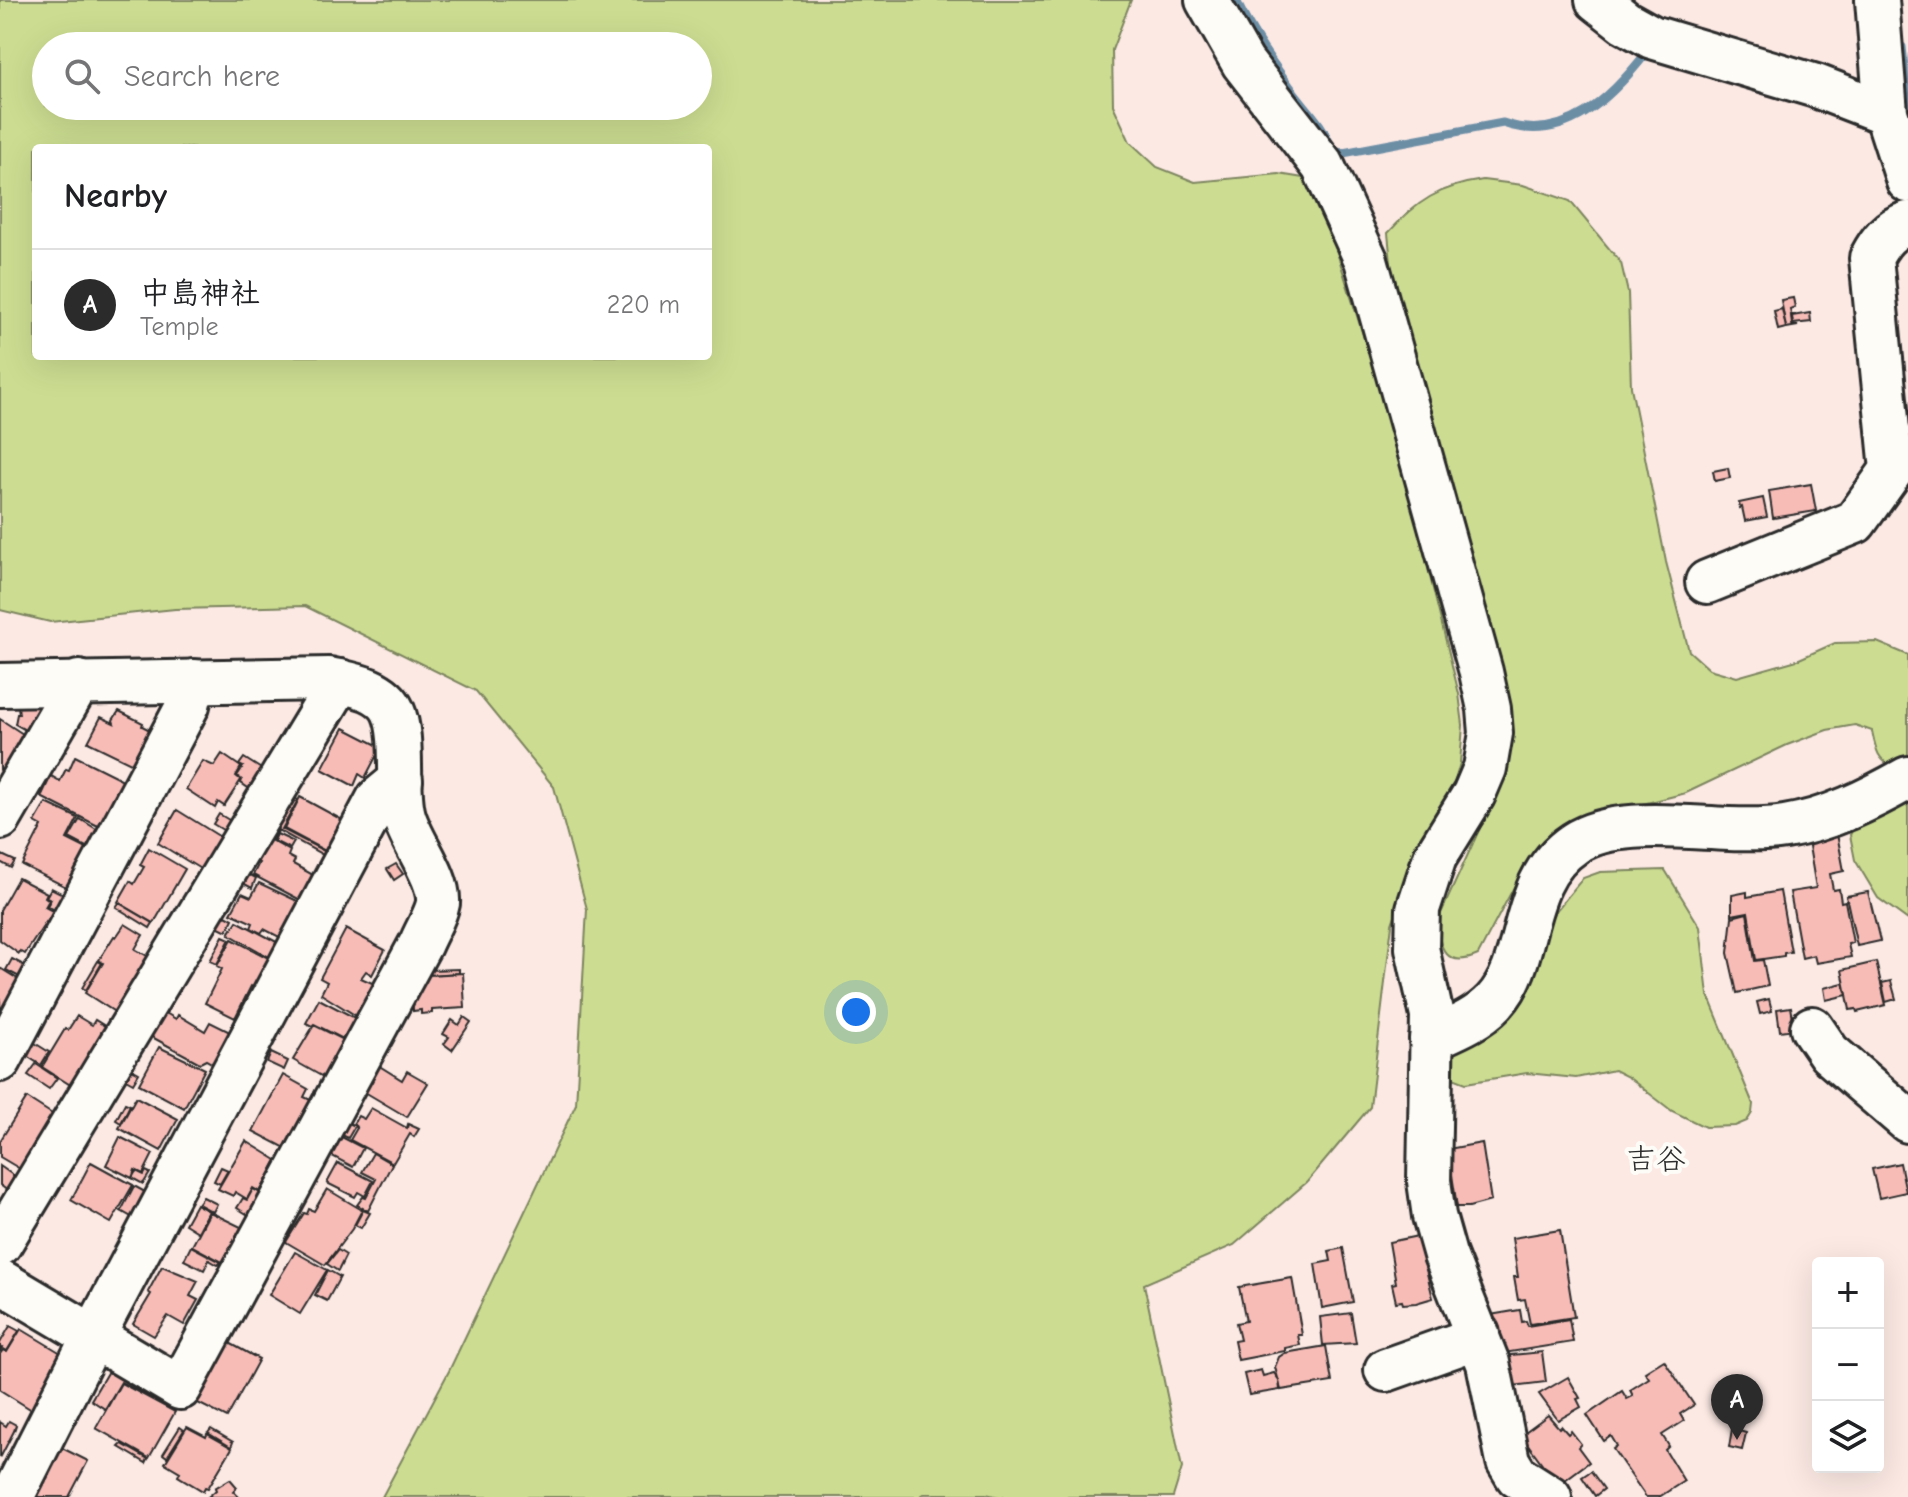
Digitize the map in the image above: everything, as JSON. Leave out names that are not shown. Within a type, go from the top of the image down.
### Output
[{"type":"street","points":[[1207,0],[1243,63],[1323,166],[1366,260],[1481,672],[1491,733],[1485,768],[1474,794],[1435,857],[1418,909],[1417,948],[1432,1016],[1430,1193],[1445,1255],[1488,1363],[1508,1461],[1517,1476],[1550,1497]]},
{"type":"street","points":[[1597,0],[1652,37],[1816,86],[1886,113]]},
{"type":"street","points":[[1877,0],[1886,113],[1908,181]]},
{"type":"street","points":[[1707,582],[1855,522],[1892,470],[1871,258],[1880,240],[1897,226],[1908,223]]},
{"type":"street","points":[[0,685],[329,679],[367,688],[384,700],[393,712],[403,815],[435,886],[438,903],[421,943],[180,1388],[94,1335],[2,1287]]},
{"type":"street","points":[[0,1060],[188,705],[194,681]]},
{"type":"street","points":[[0,1244],[340,681]]},
{"type":"street","points":[[0,818],[79,682]]},
{"type":"street","points":[[1431,1039],[1477,1017],[1496,1000],[1510,975],[1535,893],[1553,862],[1592,833],[1621,828],[1782,828],[1847,809],[1908,778]]},
{"type":"street","points":[[12,1497],[94,1335],[378,799],[401,780]]},
{"type":"street","points":[[1812,1028],[1829,1053],[1908,1121]]},
{"type":"street","points":[[1386,1370],[1478,1334]]},
{"type":"green space","points":[[0,0],[1131,0],[1112,50],[1113,105],[1130,142],[1157,167],[1195,182],[1279,174],[1303,178],[1322,205],[1376,376],[1421,540],[1459,694],[1463,725],[1460,763],[1448,805],[1419,847],[1392,924],[1370,1107],[1307,1182],[1234,1245],[1144,1284],[1182,1468],[1173,1497],[924,1494],[919,1497],[382,1497],[449,1371],[576,1104],[587,909],[554,787],[476,691],[305,606],[175,609],[50,622],[0,610]]},
{"type":"green space","points":[[1483,180],[1523,185],[1570,201],[1621,263],[1628,293],[1631,387],[1666,562],[1689,651],[1709,669],[1737,677],[1797,660],[1835,643],[1877,642],[1908,655],[1908,759],[1894,768],[1888,765],[1878,753],[1872,731],[1855,725],[1827,730],[1787,745],[1686,793],[1623,809],[1592,812],[1571,823],[1516,883],[1478,955],[1458,959],[1451,957],[1442,947],[1438,920],[1495,795],[1506,745],[1490,625],[1393,283],[1388,233],[1430,197],[1454,186]]},
{"type":"green space","points":[[1908,793],[1908,920],[1878,898],[1855,860],[1850,835],[1857,821]]},
{"type":"green space","points":[[1665,870],[1700,927],[1708,995],[1753,1104],[1747,1121],[1735,1126],[1705,1127],[1672,1111],[1614,1070],[1576,1078],[1527,1073],[1466,1083],[1453,1078],[1448,1070],[1446,1054],[1489,1033],[1514,1012],[1545,924],[1583,878],[1600,872]]},
{"type":"building","points":[[1793,298],[1795,307],[1790,309],[1791,315],[1796,315],[1791,316],[1792,325],[1798,326],[1786,328],[1781,300]]},
{"type":"building","points":[[1782,309],[1786,328],[1778,330],[1774,311]]},
{"type":"building","points":[[1810,313],[1811,322],[1793,324],[1792,316]]},
{"type":"building","points":[[1728,468],[1730,478],[1715,481],[1713,471]]},
{"type":"building","points":[[1811,484],[1816,511],[1773,518],[1769,491]]},
{"type":"building","points":[[1763,498],[1767,517],[1745,521],[1739,503]]},
{"type":"building","points":[[51,694],[36,736],[15,724],[19,714],[17,698]]},
{"type":"building","points":[[119,711],[150,730],[143,743],[148,745],[137,766],[88,742],[101,717],[114,723]]},
{"type":"building","points":[[0,719],[23,734],[15,748],[23,753],[5,773],[0,770]]},
{"type":"building","points":[[344,728],[381,747],[365,778],[359,774],[354,786],[322,769]]},
{"type":"building","points":[[222,754],[241,767],[236,776],[241,780],[224,806],[218,802],[215,808],[186,789],[203,761],[214,766]]},
{"type":"building","points":[[75,756],[127,782],[108,831],[41,797],[51,776],[60,781]]},
{"type":"building","points":[[244,758],[266,772],[254,792],[237,776]]},
{"type":"building","points":[[293,797],[298,800],[282,829],[330,854],[332,860],[272,827]]},
{"type":"building","points":[[300,797],[346,822],[329,853],[284,829]]},
{"type":"building","points":[[46,803],[78,818],[67,839],[91,851],[72,890],[22,865],[42,826],[35,822]]},
{"type":"building","points":[[177,810],[222,838],[202,870],[158,843]]},
{"type":"building","points":[[219,814],[239,826],[233,836],[213,824]]},
{"type":"building","points":[[80,819],[98,830],[88,848],[69,838]]},
{"type":"building","points":[[269,826],[278,831],[272,841],[290,851],[288,856],[295,860],[293,864],[315,876],[308,904],[253,875],[259,863],[250,858]]},
{"type":"building","points":[[277,834],[294,842],[290,849],[274,841]]},
{"type":"building","points":[[1837,834],[1844,871],[1830,874],[1833,890],[1839,889],[1841,902],[1845,901],[1853,943],[1848,944],[1851,957],[1816,963],[1814,955],[1802,958],[1790,892],[1816,888],[1808,840]]},
{"type":"building","points":[[149,848],[185,869],[154,923],[118,902],[130,881],[134,884],[144,867],[140,865]]},
{"type":"building","points":[[2,855],[15,861],[11,868],[0,862]]},
{"type":"building","points":[[396,864],[403,874],[394,880],[387,869]]},
{"type":"building","points":[[245,872],[256,878],[252,888],[241,882]]},
{"type":"building","points":[[18,878],[47,893],[45,897],[49,900],[45,907],[54,912],[25,954],[20,951],[19,954],[0,940],[0,910]]},
{"type":"building","points":[[259,883],[308,906],[289,942],[264,929],[261,933],[251,928],[253,923],[231,913],[242,893],[251,897]]},
{"type":"building","points":[[51,888],[71,898],[64,915],[47,906],[51,899],[46,897]]},
{"type":"building","points":[[1780,891],[1791,952],[1756,960],[1748,912],[1732,915],[1732,895],[1747,892],[1747,897]]},
{"type":"building","points":[[1868,892],[1880,941],[1857,946],[1846,896]]},
{"type":"building","points":[[119,903],[153,923],[150,928],[116,907]]},
{"type":"building","points":[[222,913],[233,919],[227,931],[215,925]]},
{"type":"building","points":[[1747,913],[1755,961],[1763,960],[1768,986],[1737,993],[1728,953],[1732,917]]},
{"type":"building","points":[[237,921],[286,947],[278,962],[229,934]]},
{"type":"building","points":[[125,924],[143,935],[135,949],[151,958],[118,1014],[85,993],[103,963],[99,960]]},
{"type":"building","points":[[346,929],[385,950],[372,975],[366,971],[361,978],[379,986],[363,1020],[321,994],[327,982],[320,978]]},
{"type":"building","points":[[223,936],[230,939],[217,964],[210,961]]},
{"type":"building","points":[[232,939],[278,963],[262,992],[251,986],[235,1018],[205,1003],[222,969],[217,966]]},
{"type":"building","points":[[12,959],[33,970],[27,981],[6,970]]},
{"type":"building","points":[[98,961],[102,963],[86,990],[82,988]]},
{"type":"building","points":[[1876,962],[1886,1005],[1857,1012],[1856,1009],[1850,1010],[1842,970]]},
{"type":"building","points":[[0,968],[21,981],[0,1020]]},
{"type":"building","points":[[459,969],[459,973],[429,975],[429,970]]},
{"type":"building","points":[[463,973],[465,1008],[432,1010],[432,1013],[421,1014],[421,1010],[413,1011],[412,976]]},
{"type":"building","points":[[1891,981],[1896,999],[1886,1002],[1882,983]]},
{"type":"building","points":[[1843,983],[1847,995],[1826,1000],[1824,988]]},
{"type":"building","points":[[319,999],[355,1018],[343,1039],[306,1023]]},
{"type":"building","points":[[1769,999],[1772,1011],[1760,1014],[1757,1002]]},
{"type":"building","points":[[1791,1007],[1795,1029],[1780,1031],[1777,1009]]},
{"type":"building","points":[[164,1012],[176,1019],[178,1015],[205,1031],[210,1022],[236,1035],[222,1069],[206,1060],[200,1063],[150,1036]]},
{"type":"building","points":[[77,1016],[92,1025],[95,1020],[113,1031],[80,1091],[42,1067],[65,1029],[68,1030]]},
{"type":"building","points":[[464,1017],[471,1022],[452,1050],[444,1044],[449,1037],[443,1034],[452,1020],[459,1025]]},
{"type":"building","points":[[314,1025],[348,1042],[335,1066],[331,1064],[323,1077],[293,1060]]},
{"type":"building","points":[[30,1040],[49,1052],[41,1065],[22,1053]]},
{"type":"building","points":[[159,1047],[205,1069],[184,1108],[139,1084]]},
{"type":"building","points":[[271,1053],[288,1061],[284,1070],[267,1062]]},
{"type":"building","points":[[373,1062],[402,1080],[407,1071],[428,1083],[407,1117],[358,1088]]},
{"type":"building","points":[[36,1064],[57,1078],[49,1089],[28,1075]]},
{"type":"building","points":[[130,1068],[139,1073],[133,1083],[124,1078]]},
{"type":"building","points":[[283,1075],[308,1089],[304,1097],[317,1103],[291,1151],[253,1131]]},
{"type":"building","points":[[136,1097],[178,1119],[161,1151],[119,1128]]},
{"type":"building","points":[[27,1098],[60,1119],[27,1173],[0,1157],[0,1141]]},
{"type":"building","points":[[125,1103],[130,1105],[121,1123],[116,1120]]},
{"type":"building","points":[[371,1108],[407,1128],[408,1124],[419,1129],[414,1137],[410,1134],[393,1163],[350,1140],[357,1128],[353,1124],[358,1116],[364,1119]]},
{"type":"building","points":[[336,1117],[355,1126],[348,1138],[330,1129]]},
{"type":"building","points":[[330,1131],[363,1148],[353,1167],[330,1155]]},
{"type":"building","points":[[120,1137],[153,1154],[143,1174],[135,1170],[132,1178],[106,1165]]},
{"type":"building","points":[[246,1141],[277,1160],[260,1192],[253,1188],[247,1199],[235,1192],[233,1196],[218,1189]]},
{"type":"building","points":[[1482,1143],[1491,1201],[1457,1207],[1448,1149]]},
{"type":"building","points":[[373,1153],[392,1164],[368,1211],[357,1205],[363,1197],[366,1198],[376,1179],[362,1172]]},
{"type":"building","points":[[91,1162],[133,1185],[111,1223],[71,1200]]},
{"type":"building","points":[[338,1163],[373,1181],[365,1196],[358,1192],[355,1197],[327,1183]]},
{"type":"building","points":[[1900,1163],[1906,1192],[1879,1198],[1872,1169]]},
{"type":"building","points":[[0,1166],[17,1178],[8,1191],[0,1185]]},
{"type":"building","points":[[221,1167],[228,1170],[220,1184],[214,1181]]},
{"type":"building","points":[[136,1171],[144,1175],[146,1171],[150,1173],[143,1184],[132,1178]]},
{"type":"building","points":[[134,1186],[156,1198],[142,1223],[121,1211]]},
{"type":"building","points":[[253,1189],[267,1197],[255,1219],[237,1208],[243,1198],[247,1200]]},
{"type":"building","points":[[327,1189],[362,1210],[325,1265],[286,1242],[304,1213],[307,1214],[309,1209],[314,1211]]},
{"type":"building","points":[[203,1197],[217,1204],[213,1212],[198,1204]]},
{"type":"building","points":[[196,1204],[209,1211],[198,1232],[185,1224]]},
{"type":"building","points":[[363,1210],[370,1213],[361,1228],[355,1225]]},
{"type":"building","points":[[210,1212],[245,1229],[226,1264],[192,1246]]},
{"type":"building","points":[[1560,1230],[1574,1317],[1530,1324],[1525,1299],[1518,1300],[1512,1238]]},
{"type":"building","points":[[1418,1236],[1433,1298],[1403,1304],[1402,1301],[1396,1302],[1389,1242]]},
{"type":"building","points":[[191,1246],[221,1262],[218,1265],[209,1260],[204,1270],[184,1260]]},
{"type":"building","points":[[1343,1248],[1353,1302],[1322,1308],[1315,1264],[1331,1261],[1329,1251]]},
{"type":"building","points":[[338,1250],[346,1255],[338,1271],[327,1264]]},
{"type":"building","points":[[295,1252],[327,1270],[300,1314],[269,1295]]},
{"type":"building","points":[[162,1266],[198,1281],[190,1296],[198,1300],[184,1325],[168,1316],[154,1336],[133,1324],[151,1294],[148,1292]]},
{"type":"building","points":[[328,1270],[340,1277],[327,1301],[315,1295]]},
{"type":"building","points":[[1292,1278],[1302,1335],[1298,1335],[1300,1345],[1238,1360],[1234,1341],[1240,1340],[1236,1323],[1246,1321],[1239,1287]]},
{"type":"building","points":[[1520,1310],[1522,1322],[1526,1321],[1528,1326],[1569,1319],[1573,1342],[1504,1353],[1490,1315]]},
{"type":"building","points":[[1351,1313],[1356,1343],[1323,1345],[1320,1317]]},
{"type":"building","points":[[10,1326],[19,1331],[7,1351],[2,1348],[0,1352],[0,1343]]},
{"type":"building","points":[[21,1329],[61,1353],[52,1369],[56,1371],[43,1417],[0,1390],[0,1354],[3,1350],[7,1352]]},
{"type":"building","points":[[224,1340],[259,1359],[227,1418],[192,1400]]},
{"type":"building","points":[[1326,1346],[1332,1382],[1281,1390],[1275,1367],[1279,1357],[1285,1353]]},
{"type":"building","points":[[1542,1352],[1546,1382],[1504,1387],[1501,1356]]},
{"type":"building","points":[[1664,1360],[1694,1405],[1680,1414],[1684,1421],[1662,1435],[1669,1446],[1665,1450],[1684,1481],[1659,1497],[1646,1497],[1613,1449],[1617,1446],[1611,1436],[1604,1441],[1587,1415],[1622,1391],[1627,1399],[1633,1396],[1630,1390],[1649,1378],[1645,1372]]},
{"type":"building","points":[[1261,1370],[1263,1376],[1274,1373],[1280,1390],[1249,1395],[1244,1374]]},
{"type":"building","points":[[108,1371],[163,1401],[162,1404],[121,1382],[105,1409],[91,1400]]},
{"type":"building","points":[[1568,1377],[1580,1398],[1577,1399],[1581,1407],[1558,1420],[1539,1394]]},
{"type":"building","points":[[121,1383],[175,1412],[149,1458],[96,1428]]},
{"type":"building","points":[[1548,1415],[1559,1428],[1561,1426],[1568,1434],[1571,1431],[1589,1462],[1558,1485],[1521,1435]]},
{"type":"building","points":[[9,1421],[16,1425],[0,1458],[0,1422],[6,1426]]},
{"type":"building","points":[[180,1427],[184,1430],[167,1457],[163,1454]]},
{"type":"building","points":[[187,1427],[232,1448],[208,1488],[205,1487],[203,1491],[178,1476],[180,1472],[165,1463]]},
{"type":"building","points":[[211,1429],[233,1442],[231,1447],[208,1433]]},
{"type":"building","points":[[1732,1429],[1746,1433],[1742,1450],[1729,1447]]},
{"type":"building","points":[[122,1444],[148,1459],[146,1463],[119,1447]]},
{"type":"building","points":[[56,1445],[88,1461],[69,1497],[28,1497]]},
{"type":"building","points":[[1591,1471],[1604,1489],[1595,1496],[1582,1477]]},
{"type":"building","points":[[230,1479],[237,1487],[233,1491],[239,1497],[208,1497],[215,1488]]},
{"type":"waterway","points":[[1236,0],[1262,47],[1320,125],[1331,148]]},
{"type":"waterway","points":[[1902,47],[1908,108]]},
{"type":"waterway","points":[[1329,151],[1343,153],[1503,123],[1547,128],[1567,122],[1602,100],[1647,52]]},
{"type":"place","name":"中島神社","points":[[1737,1440]]},
{"type":"district","name":"吉谷","points":[[1656,1159]]}]
